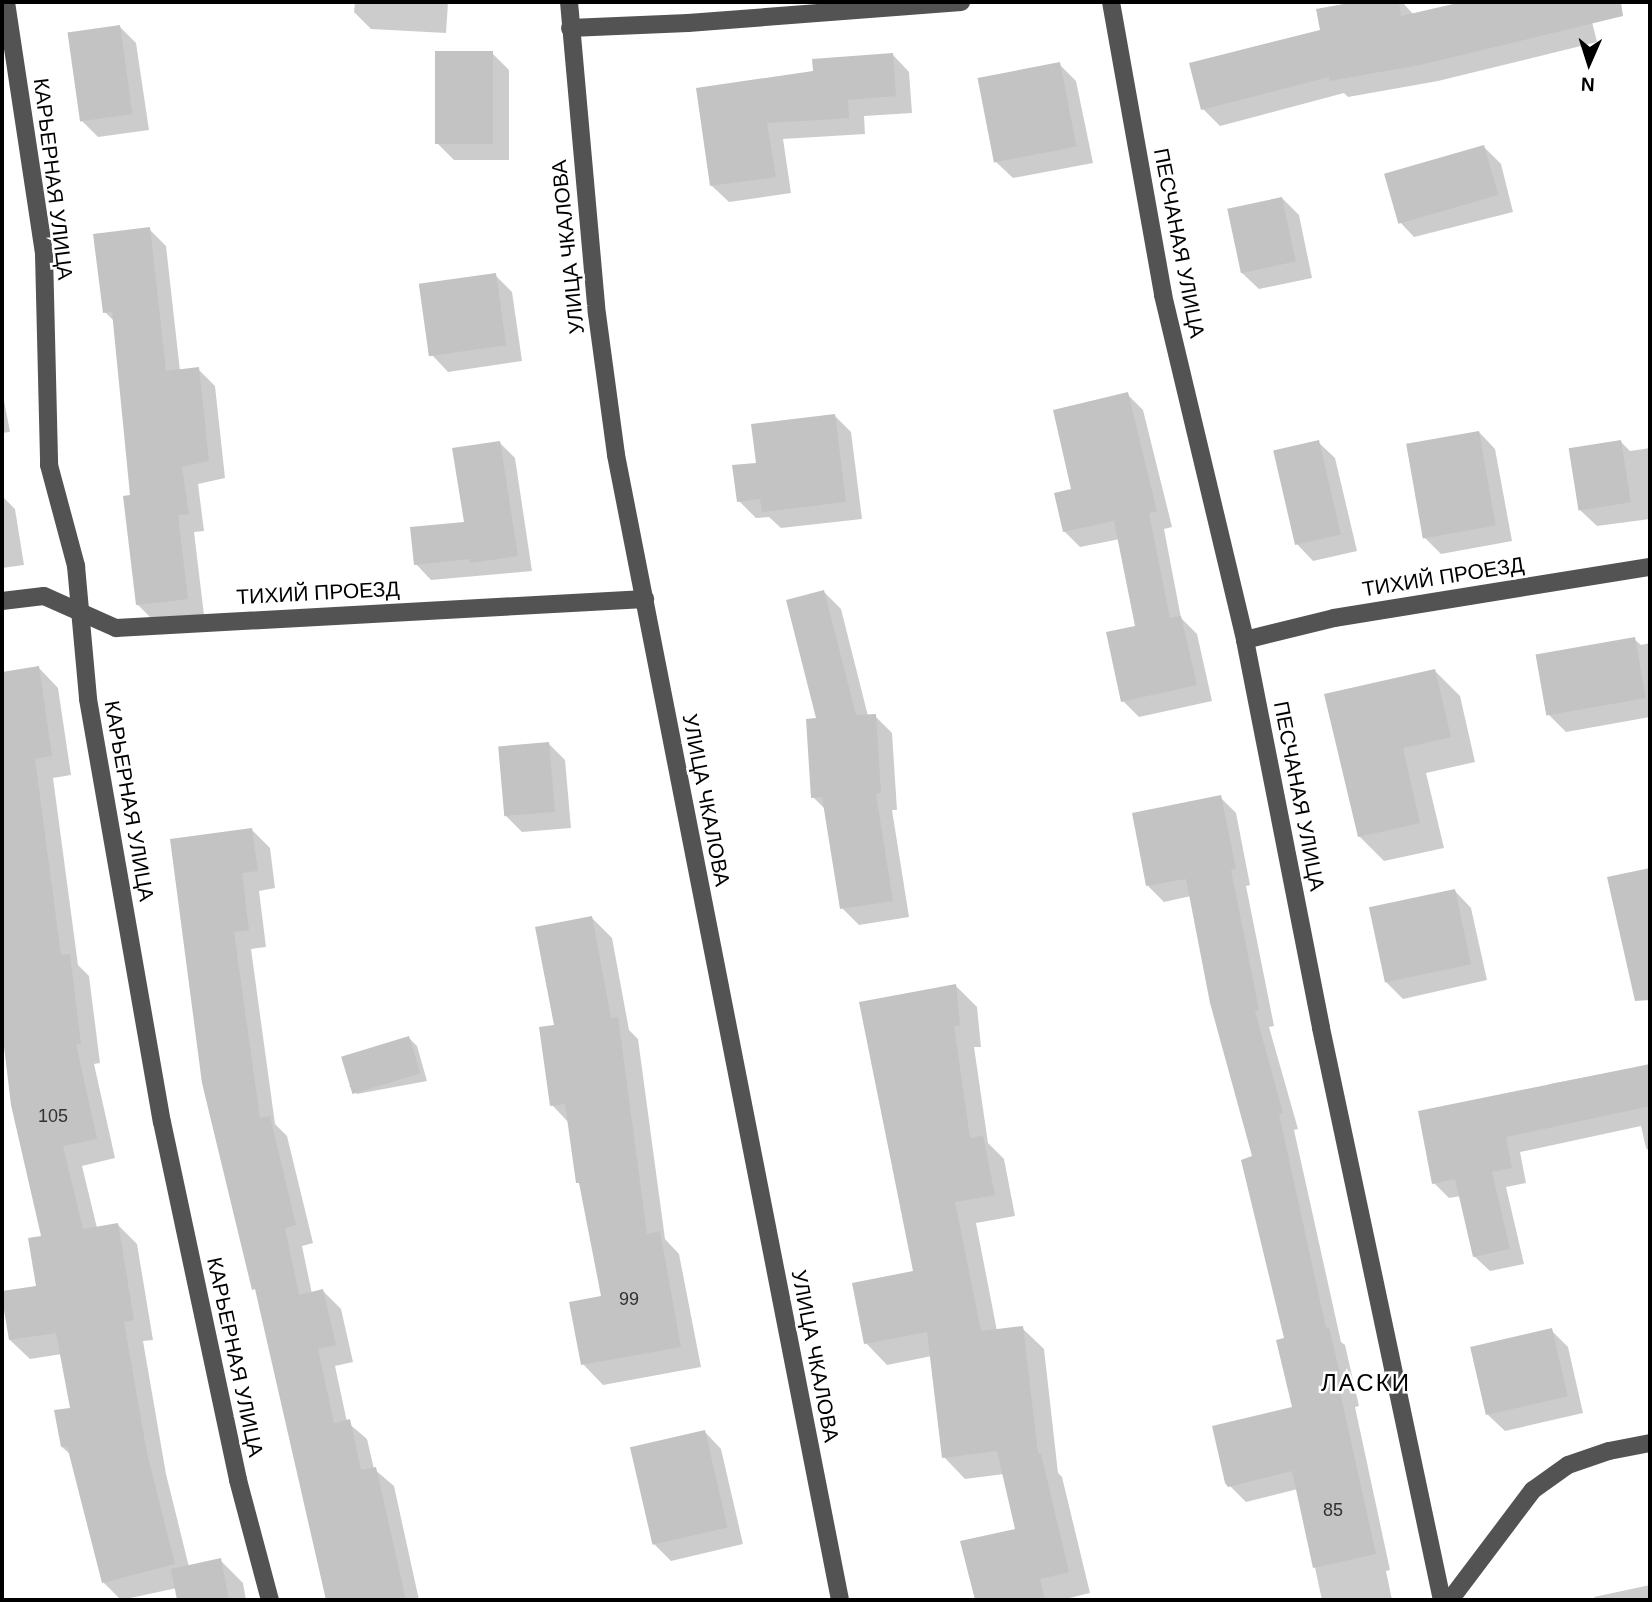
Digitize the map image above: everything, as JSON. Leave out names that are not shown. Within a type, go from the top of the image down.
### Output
[{"type":"street","name":"КАРЬЕРНАЯ УЛИЦА","points":[[6,2],[44,254],[49,465],[76,566],[88,699],[162,1122],[238,1480],[270,1600]]},
{"type":"street","name":"УЛИЦА ЧКАЛОВА","points":[[569,2],[597,314],[616,455],[840,1600]]},
{"type":"street","points":[[570,28],[688,23],[961,2]]},
{"type":"street","name":"ПЕСЧАНАЯ УЛИЦА","points":[[1111,2],[1163,295],[1245,640],[1321,1028],[1442,1600]]},
{"type":"street","name":"ТИХИЙ ПРОЕЗД","points":[[1245,640],[1334,618],[1650,567]]},
{"type":"street","name":"ТИХИЙ ПРОЕЗД","points":[[2,601],[44,596],[79,614],[116,628],[645,599]]},
{"type":"street","points":[[1450,1600],[1533,1490],[1568,1465],[1609,1451],[1650,1443]]},
{"type":"building","points":[[1355,2],[1399,2],[1401,16],[1462,2],[1621,2],[1623,16],[1420,65],[1329,81],[1329,77],[1201,110],[1189,63],[1320,30],[1316,9]]},
{"type":"building","points":[[120,25],[133,114],[80,122],[68,32]]},
{"type":"building","points":[[435,51],[493,51],[493,144],[435,144]]},
{"type":"building","points":[[893,53],[896,96],[848,100],[849,118],[767,123],[776,177],[710,186],[696,88],[813,71],[812,59]]},
{"type":"building","points":[[1060,62],[1076,146],[994,162],[978,78]]},
{"type":"building","points":[[1484,145],[1498,195],[1398,224],[1384,174]]},
{"type":"building","points":[[1282,197],[1296,262],[1241,273],[1227,209]]},
{"type":"building","points":[[150,227],[166,371],[199,367],[209,461],[182,467],[189,514],[178,515],[188,599],[136,605],[123,496],[130,495],[112,312],[103,313],[93,234]]},
{"type":"building","points":[[496,273],[506,345],[429,356],[419,284]]},
{"type":"building","points":[[1128,392],[1157,512],[1149,513],[1170,618],[1181,616],[1197,685],[1121,702],[1106,632],[1135,626],[1114,521],[1063,532],[1054,493],[1071,489],[1053,410]]},
{"type":"building","points":[[835,414],[846,502],[762,512],[760,499],[737,502],[732,465],[756,463],[751,424]]},
{"type":"building","points":[[1479,431],[1496,526],[1423,538],[1406,444]]},
{"type":"building","points":[[1319,440],[1341,535],[1295,545],[1273,451]]},
{"type":"building","points":[[1621,440],[1631,502],[1579,511],[1569,448]]},
{"type":"building","points":[[500,441],[518,556],[470,563],[469,559],[414,565],[410,527],[464,522],[452,448]]},
{"type":"building","points":[[824,590],[856,715],[876,714],[881,793],[876,794],[893,901],[840,909],[822,797],[811,798],[806,719],[816,718],[786,600]]},
{"type":"building","points":[[1635,637],[1646,698],[1546,716],[1536,655]]},
{"type":"building","points":[[39,666],[52,756],[35,759],[61,955],[70,954],[81,1044],[76,1044],[97,1139],[63,1146],[83,1229],[118,1223],[134,1320],[124,1322],[147,1453],[175,1564],[102,1583],[67,1446],[61,1447],[54,1410],[70,1408],[56,1333],[9,1340],[2,1298],[2,1291],[36,1286],[28,1238],[41,1236],[11,1105],[2,1030],[2,672]]},
{"type":"building","points":[[1435,669],[1451,737],[1403,748],[1420,823],[1358,837],[1324,694]]},
{"type":"building","points":[[549,742],[555,812],[504,816],[498,746]]},
{"type":"building","points":[[1221,795],[1236,869],[1231,870],[1259,1010],[1255,1011],[1283,1113],[1279,1114],[1326,1328],[1329,1327],[1344,1391],[1340,1392],[1376,1554],[1313,1568],[1292,1471],[1228,1487],[1225,1483],[1212,1426],[1292,1407],[1276,1340],[1284,1338],[1241,1160],[1252,1156],[1210,1003],[1186,879],[1146,886],[1132,813]]},
{"type":"building","points":[[252,828],[258,871],[242,873],[249,930],[234,932],[260,1118],[270,1116],[296,1225],[285,1228],[299,1295],[323,1289],[336,1345],[318,1349],[334,1423],[350,1419],[361,1470],[376,1467],[406,1600],[326,1600],[255,1289],[252,1290],[202,1083],[170,839]]},
{"type":"building","points":[[1650,868],[1650,1000],[1635,1001],[1607,877]]},
{"type":"building","points":[[1455,889],[1471,964],[1385,983],[1369,907]]},
{"type":"building","points":[[592,916],[611,1018],[618,1017],[647,1234],[660,1231],[681,1347],[581,1365],[569,1302],[601,1296],[579,1183],[576,1183],[565,1104],[550,1106],[539,1027],[554,1025],[535,927]]},
{"type":"building","points":[[956,984],[960,1026],[954,1026],[970,1138],[983,1136],[995,1195],[955,1202],[981,1331],[1023,1326],[1038,1453],[1041,1454],[1069,1572],[1040,1579],[1045,1600],[975,1600],[960,1541],[1015,1529],[997,1451],[942,1458],[927,1332],[864,1344],[852,1283],[913,1271],[859,1002]]},
{"type":"building","points":[[409,1036],[420,1073],[353,1094],[341,1057]]},
{"type":"building","points":[[1650,1064],[1650,1106],[1506,1137],[1512,1168],[1492,1172],[1510,1249],[1473,1257],[1455,1179],[1432,1184],[1418,1111]]},
{"type":"building","points":[[1552,1328],[1568,1396],[1486,1415],[1470,1347]]},
{"type":"building","points":[[705,1430],[727,1527],[652,1545],[630,1447]]},
{"type":"building","points":[[221,1558],[229,1600],[177,1600],[171,1569]]},
{"type":"district","name":"ЛАСКИ","points":[[1366,1383]]}]
